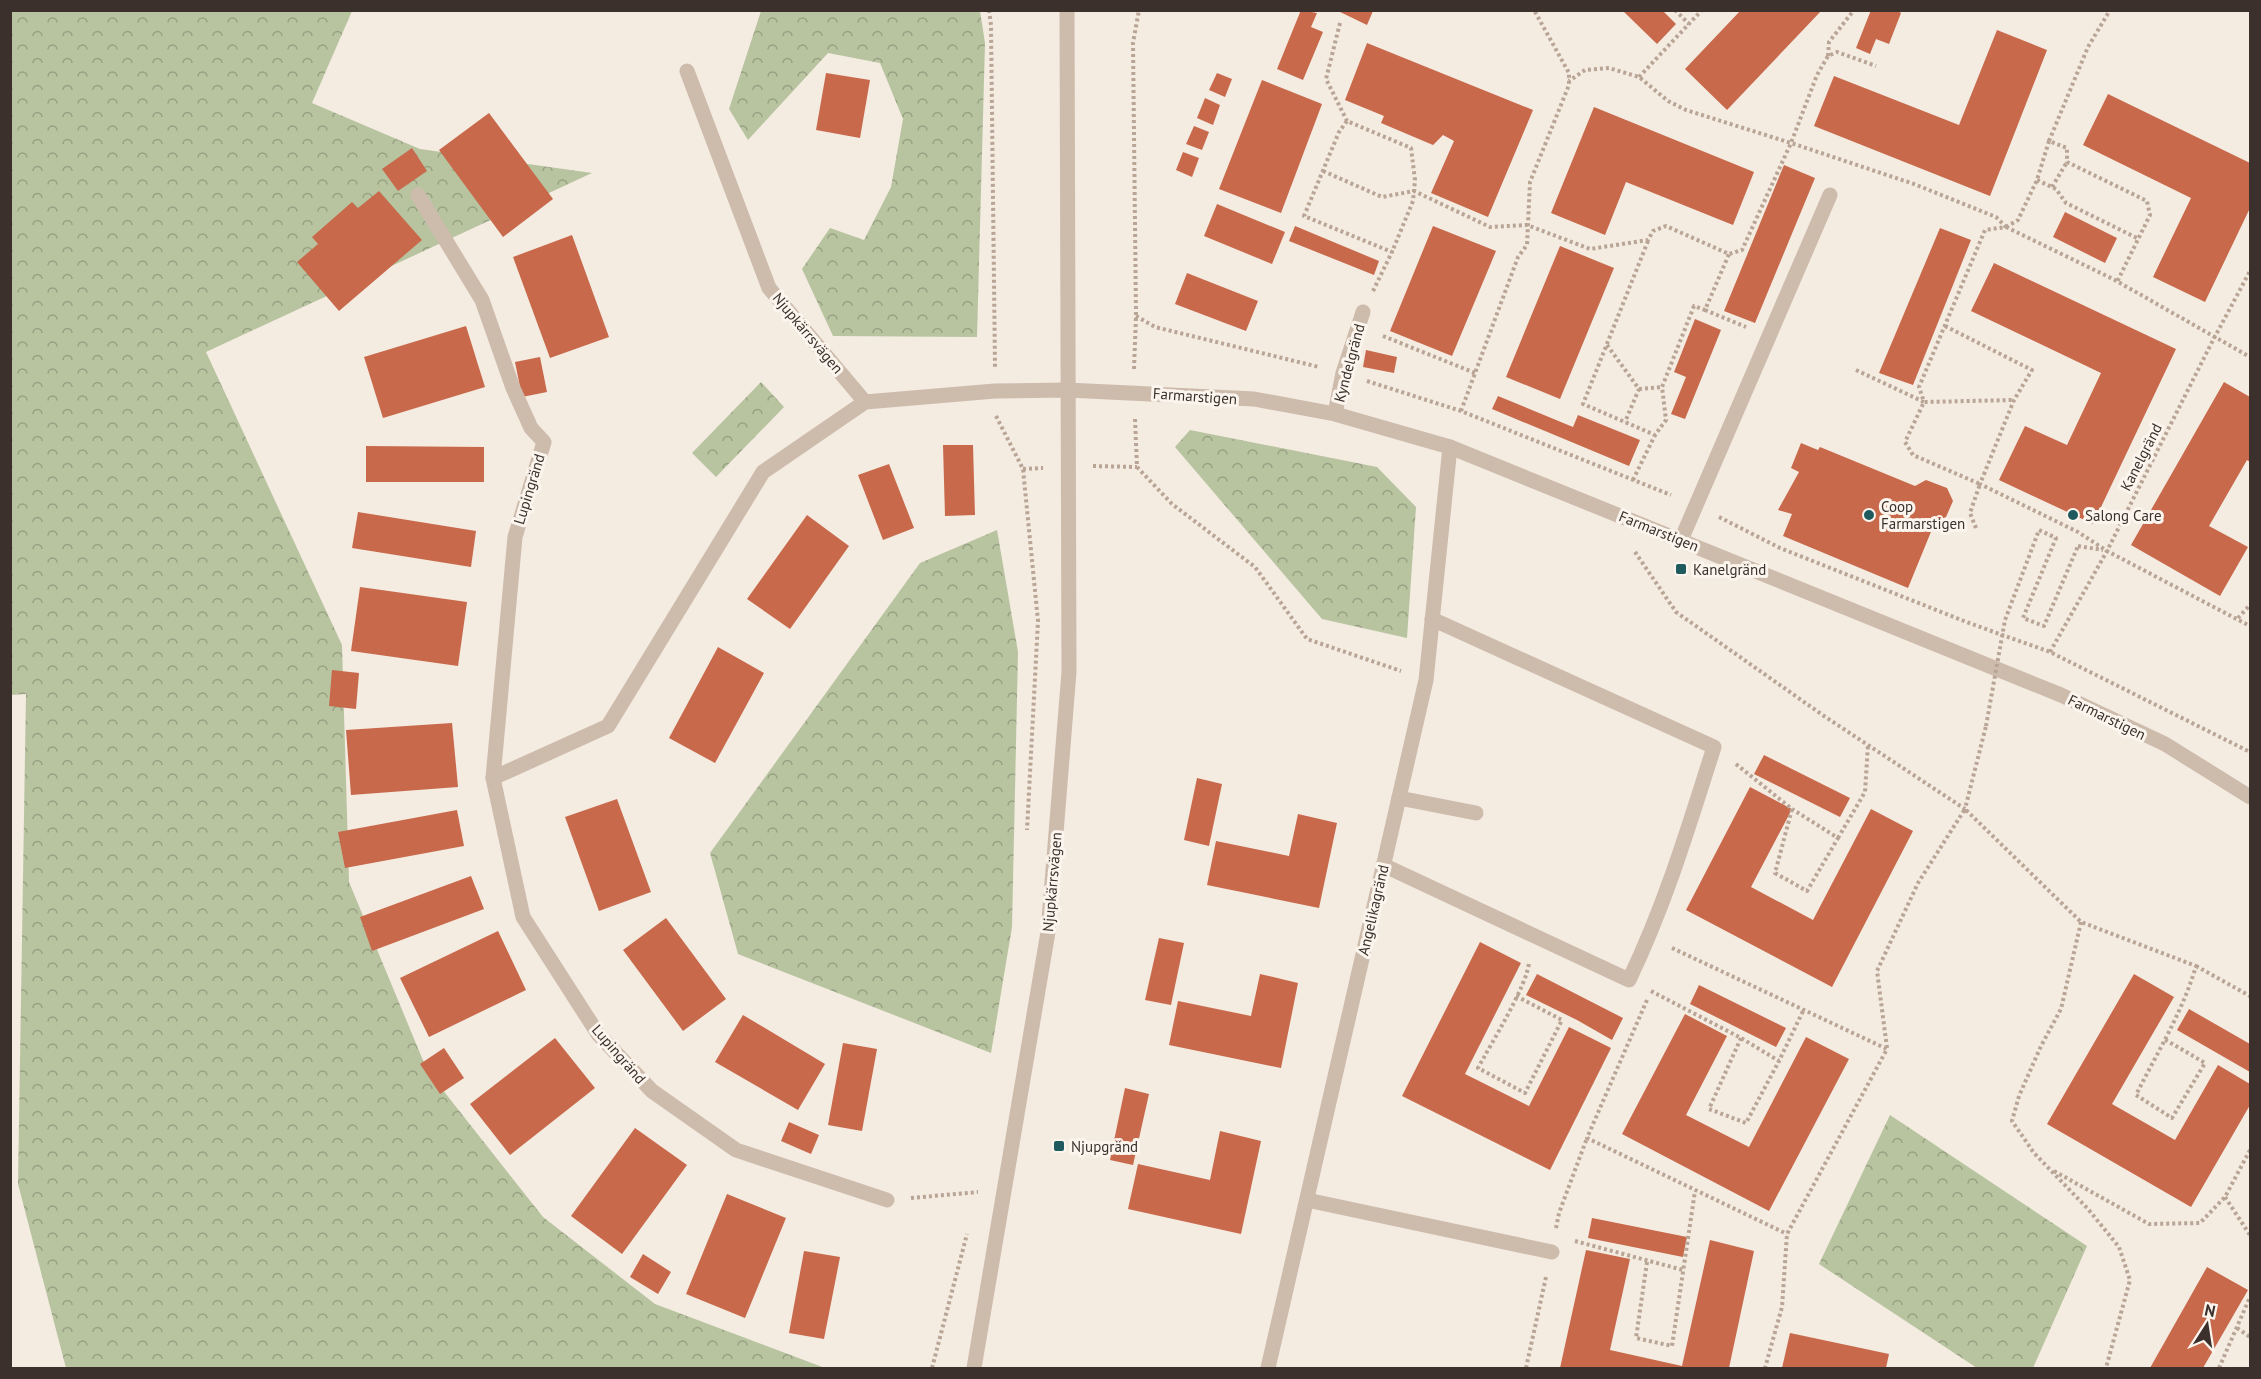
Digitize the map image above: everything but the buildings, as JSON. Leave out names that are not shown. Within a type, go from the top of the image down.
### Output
[{"type":"street","name":"Njupkärrsvägen","points":[[974,1368],[1048,932],[1069,672],[1066,10]]},
{"type":"street","name":"Njupkärrsvägen","points":[[687,71],[769,288],[866,402]]},
{"type":"street","name":"Lupingränd","points":[[418,195],[482,300],[526,418],[531,428],[544,442],[515,537],[493,778],[523,917],[598,1034],[652,1091],[736,1150],[887,1200]]},
{"type":"street","points":[[1681,540],[1830,195]]},
{"type":"street","name":"Kyndelgränd","points":[[1335,414],[1343,373],[1363,312]]},
{"type":"street","points":[[493,778],[608,726],[763,472],[866,402],[995,391],[1067,390]]},
{"type":"street","name":"Farmarstigen","points":[[1067,390],[1254,399],[1335,414],[1450,447],[2061,695],[2164,744],[2250,797]]},
{"type":"street","name":"Angelikagränd","points":[[1268,1368],[1426,680],[1450,447]]},
{"type":"street","points":[[1383,865],[1629,980],[1649,938],[1674,874],[1714,747],[1432,620]]},
{"type":"street","points":[[1399,798],[1476,813]]},
{"type":"street","points":[[1307,1200],[1552,1252]]},
{"type":"path","points":[[989,10],[996,418],[1023,469],[1038,621],[1027,831]]},
{"type":"path","points":[[1139,10],[1133,43],[1136,316],[1134,392],[1137,467],[1172,504],[1255,567],[1307,639],[1426,680]]},
{"type":"path","points":[[1461,411],[1518,257],[1527,245],[1530,182],[1569,81],[1569,73],[1534,10]]},
{"type":"path","points":[[1675,10],[1689,24]]},
{"type":"path","points":[[1639,77],[1702,10]]},
{"type":"path","points":[[1655,435],[1583,404],[1648,240],[1653,231],[1666,226],[1729,254],[1742,250],[1791,143],[1817,75],[1828,56],[1829,42],[1854,10]]},
{"type":"path","points":[[2110,10],[2088,47],[2049,141],[2037,180],[2018,220],[2006,227],[1985,230],[1919,387],[1924,402],[1905,442],[1913,454],[2078,532],[2107,551],[2250,626]]},
{"type":"path","points":[[1340,22],[1326,79],[1347,121],[1410,148],[1414,180],[1413,201],[1363,312],[1370,331],[1475,373]]},
{"type":"path","points":[[1828,56],[1837,52],[1876,66]]},
{"type":"path","points":[[1569,81],[1585,70],[1609,68],[1639,77],[1668,101],[1686,110],[1914,184],[1996,218],[2006,227],[2117,282],[2250,357]]},
{"type":"path","points":[[1347,121],[1339,132],[1304,216],[1392,252]]},
{"type":"path","points":[[2049,141],[2067,148],[2067,162],[2052,187]]},
{"type":"path","points":[[2067,162],[2146,201],[2150,215],[2117,282]]},
{"type":"path","points":[[1323,171],[1382,197],[1414,191],[1490,227],[1527,225],[1590,249],[1648,240]]},
{"type":"path","points":[[2037,180],[2052,187],[2066,203],[2139,239]]},
{"type":"path","points":[[1705,310],[1729,254]]},
{"type":"path","name":"Kanelgränd","points":[[2050,652],[2107,551],[2214,337],[2250,271]]},
{"type":"path","points":[[1633,480],[1655,435],[1666,420],[1662,387],[1694,306],[1769,336]]},
{"type":"path","points":[[1945,326],[2032,370],[2014,400],[1980,484],[1970,513],[1976,528]]},
{"type":"path","points":[[1607,344],[1639,390]]},
{"type":"path","points":[[1856,370],[1924,402],[2014,400]]},
{"type":"path","points":[[1639,390],[1662,387]]},
{"type":"path","points":[[1625,422],[1639,390]]},
{"type":"path","points":[[1765,1368],[1782,1307],[1787,1234],[1887,1048],[1877,971],[1918,883],[1965,808],[1986,726],[2005,620],[2039,530],[2056,538],[2024,618],[2044,626],[2078,546],[2107,551]]},
{"type":"path","points":[[1631,546],[1676,612],[1868,745],[1965,808],[2081,922],[2196,966],[2250,996]]},
{"type":"path","points":[[2238,618],[2250,605]]},
{"type":"path","points":[[1792,809],[1774,873],[1807,891],[1865,792],[1868,745]]},
{"type":"path","points":[[1714,747],[1792,809],[1838,837]]},
{"type":"path","points":[[2081,922],[2061,1009],[2019,1096],[2012,1121],[2034,1153],[2088,1209],[2119,1247],[2130,1280],[2106,1368]]},
{"type":"path","points":[[1516,996],[1562,1020],[1526,1093],[1479,1068],[1528,972],[1530,934]]},
{"type":"path","points":[[1787,1234],[1587,1138],[1651,990],[1649,938],[1887,1048]]},
{"type":"path","points":[[2164,1039],[2205,1063],[2172,1118],[2136,1095],[2164,1039],[2189,990],[2196,966]]},
{"type":"path","points":[[1651,990],[1779,1061]]},
{"type":"path","points":[[1741,1038],[1709,1109],[1746,1123],[1804,1009]]},
{"type":"path","points":[[2050,1169],[2149,1224],[2200,1223],[2225,1197],[2250,1150]]},
{"type":"path","points":[[976,1203],[981,1181]]},
{"type":"path","points":[[887,1200],[1006,1190]]},
{"type":"path","points":[[1647,1262],[1636,1338],[1672,1346],[1695,1191]]},
{"type":"path","points":[[2225,1197],[2250,1234]]},
{"type":"path","points":[[932,1368],[970,1225]]},
{"type":"path","points":[[1565,1238],[1683,1270]]},
{"type":"path","points":[[2219,1368],[2250,1298]]},
{"type":"path","points":[[2236,1328],[2250,1337]]},
{"type":"green space","points":[[11,11],[352,11],[312,103],[420,149],[592,173],[206,352],[342,645],[349,882],[427,1070],[543,1217],[655,1304],[825,1368],[66,1368],[18,1184],[26,694],[11,695]]},
{"type":"green space","points":[[761,11],[980,11],[985,43],[977,337],[833,336],[802,269],[830,228],[864,240],[891,187],[903,119],[880,63],[828,53],[748,140],[729,109]]},
{"type":"green space","points":[[761,382],[784,407],[716,477],[692,453]]},
{"type":"green space","points":[[1190,430],[1377,467],[1416,507],[1407,638],[1322,619],[1175,447]]},
{"type":"green space","points":[[997,530],[1018,652],[1012,927],[991,1053],[738,954],[710,853],[920,563]]},
{"type":"green space","points":[[1890,1115],[2087,1246],[2033,1368],[1977,1368],[1819,1264]]},
{"type":"place","name":"Coop Farmarstigen","points":[[1869,515]]},
{"type":"place","name":"Salong Care","points":[[2073,515]]},
{"type":"place","name":"Kanelgränd","points":[[1681,569]]},
{"type":"place","name":"Njupgränd","points":[[1059,1146]]}]
